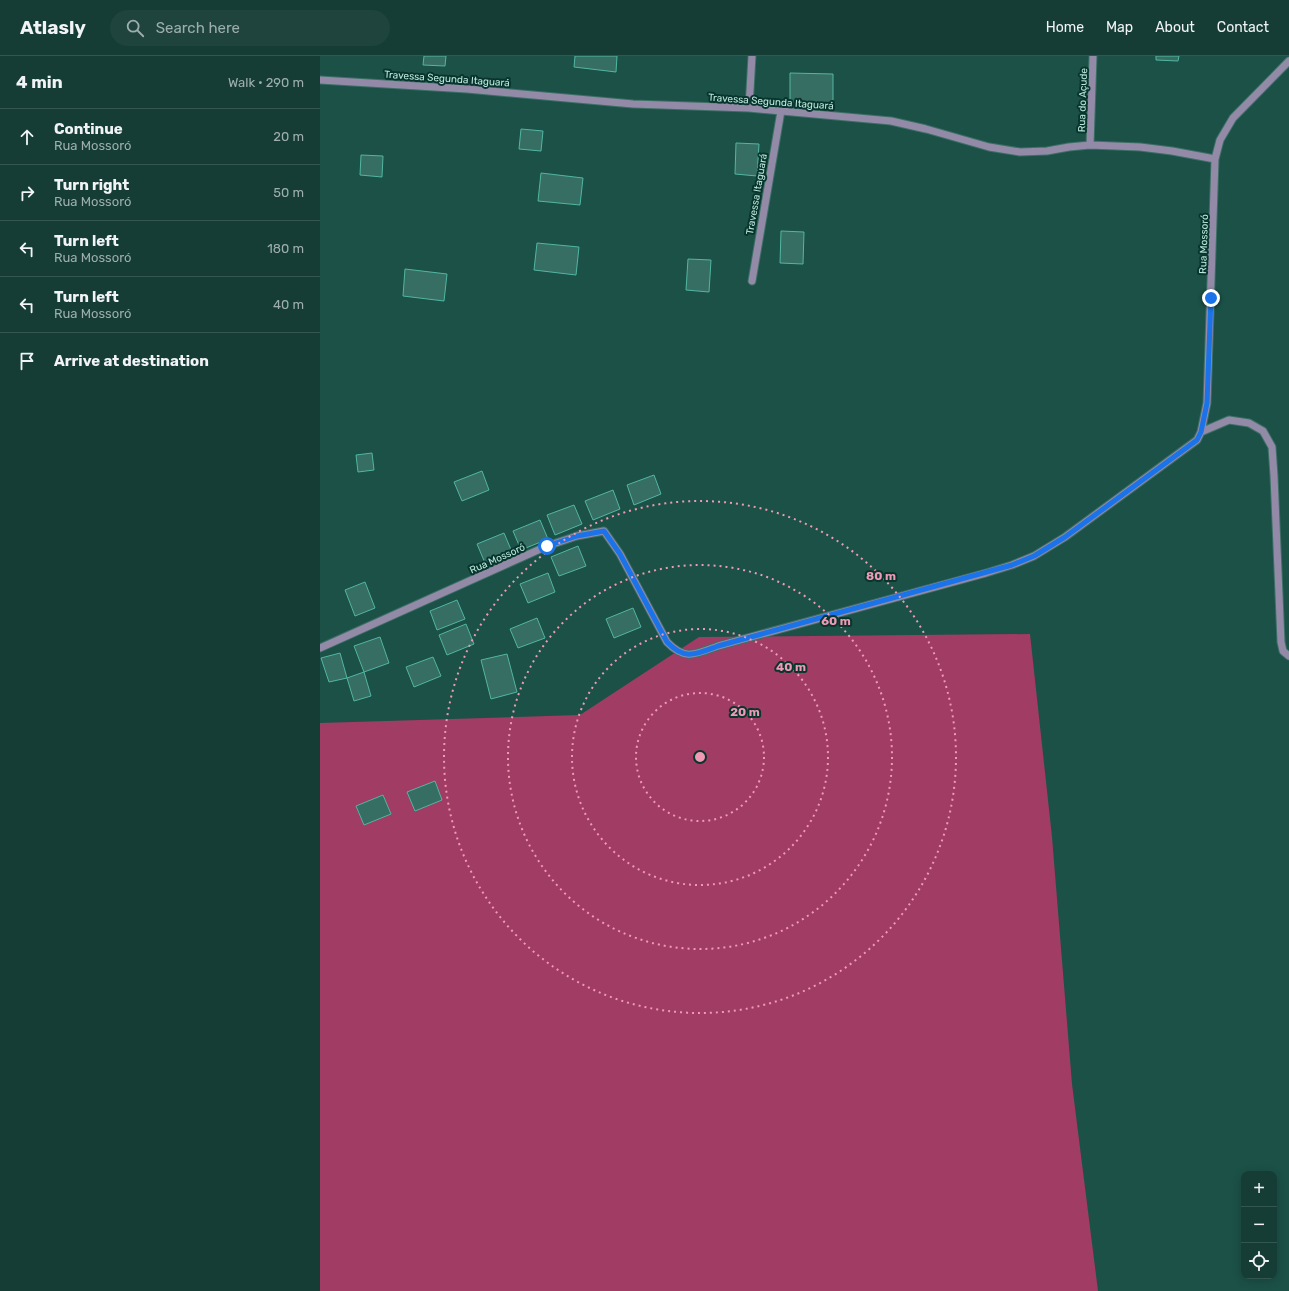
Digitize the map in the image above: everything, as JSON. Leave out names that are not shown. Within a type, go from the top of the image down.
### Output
[{"type":"street","points":[[749,108],[752,56]]},
{"type":"street","name":"Rua do Açude","points":[[1090,145],[1093,56]]},
{"type":"street","name":"Rua Mossoró","points":[[320,648],[547,546],[577,536],[604,531],[620,554],[667,642],[675,650],[686,654],[698,653],[718,646],[986,573],[1034,556],[1065,537],[1197,440],[1201,432],[1207,403],[1215,159],[1220,140],[1233,118],[1289,61]]},
{"type":"street","name":"Travessa Segunda Itaguará","points":[[320,80],[467,89],[633,104],[749,108],[891,121],[926,129],[989,147],[1020,152],[1047,151],[1090,145],[1140,147],[1215,159]]},
{"type":"street","name":"Travessa Itaguará","points":[[752,280],[781,111]]},
{"type":"street","points":[[1201,432],[1229,420],[1249,423],[1263,431],[1272,447],[1281,642],[1283,651],[1289,656]]},
{"type":"shaded area","points":[[1030,634],[1052,837],[1072,1084],[1098,1291],[320,1291],[320,723],[580,715],[699,637]]},
{"type":"building","points":[[424,56],[446,56],[445,66],[423,65]]},
{"type":"building","points":[[575,56],[617,56],[616,72],[574,67]]},
{"type":"building","points":[[1156,56],[1179,56],[1178,61],[1156,60]]},
{"type":"building","points":[[790,73],[833,74],[833,103],[790,102]]},
{"type":"building","points":[[521,129],[543,131],[541,151],[519,149]]},
{"type":"building","points":[[736,143],[759,144],[757,176],[735,174]]},
{"type":"building","points":[[361,155],[383,156],[382,177],[360,175]]},
{"type":"building","points":[[541,173],[583,178],[580,205],[538,201]]},
{"type":"building","points":[[781,231],[804,232],[803,264],[780,263]]},
{"type":"building","points":[[537,243],[579,247],[576,275],[534,270]]},
{"type":"building","points":[[688,259],[711,260],[709,292],[686,290]]},
{"type":"building","points":[[405,269],[447,274],[444,301],[403,296]]},
{"type":"building","points":[[372,453],[374,470],[358,472],[356,455]]},
{"type":"building","points":[[482,471],[489,490],[462,501],[454,482]]},
{"type":"building","points":[[654,475],[661,494],[634,505],[627,485]]},
{"type":"building","points":[[613,490],[620,509],[593,520],[585,501]]},
{"type":"building","points":[[574,505],[582,524],[555,535],[547,515]]},
{"type":"building","points":[[540,520],[548,539],[521,550],[513,531]]},
{"type":"building","points":[[504,533],[512,552],[485,563],[477,544]]},
{"type":"building","points":[[578,546],[586,566],[559,576],[551,557]]},
{"type":"building","points":[[548,573],[555,592],[528,603],[520,584]]},
{"type":"building","points":[[365,582],[375,608],[355,616],[345,590]]},
{"type":"building","points":[[457,600],[465,619],[437,630],[430,611]]},
{"type":"building","points":[[633,608],[641,627],[614,638],[606,619]]},
{"type":"building","points":[[537,618],[545,638],[518,648],[510,629]]},
{"type":"building","points":[[466,624],[474,644],[447,655],[439,635]]},
{"type":"building","points":[[380,637],[389,663],[364,672],[354,646]]},
{"type":"building","points":[[340,653],[347,678],[329,682],[321,658]]},
{"type":"building","points":[[507,654],[517,692],[491,699],[481,660]]},
{"type":"building","points":[[433,657],[441,676],[414,687],[406,667]]},
{"type":"building","points":[[364,672],[371,696],[354,701],[347,678]]},
{"type":"building","points":[[435,781],[442,800],[415,811],[407,792]]},
{"type":"building","points":[[383,795],[391,814],[364,825],[356,806]]},
{"type":"route","points":[[547,546],[577,536],[604,531],[620,554],[667,642],[675,650],[686,654],[698,653],[718,646],[1012,565],[1034,556],[1065,537],[1197,440],[1201,432],[1207,403],[1211,298]]}]
